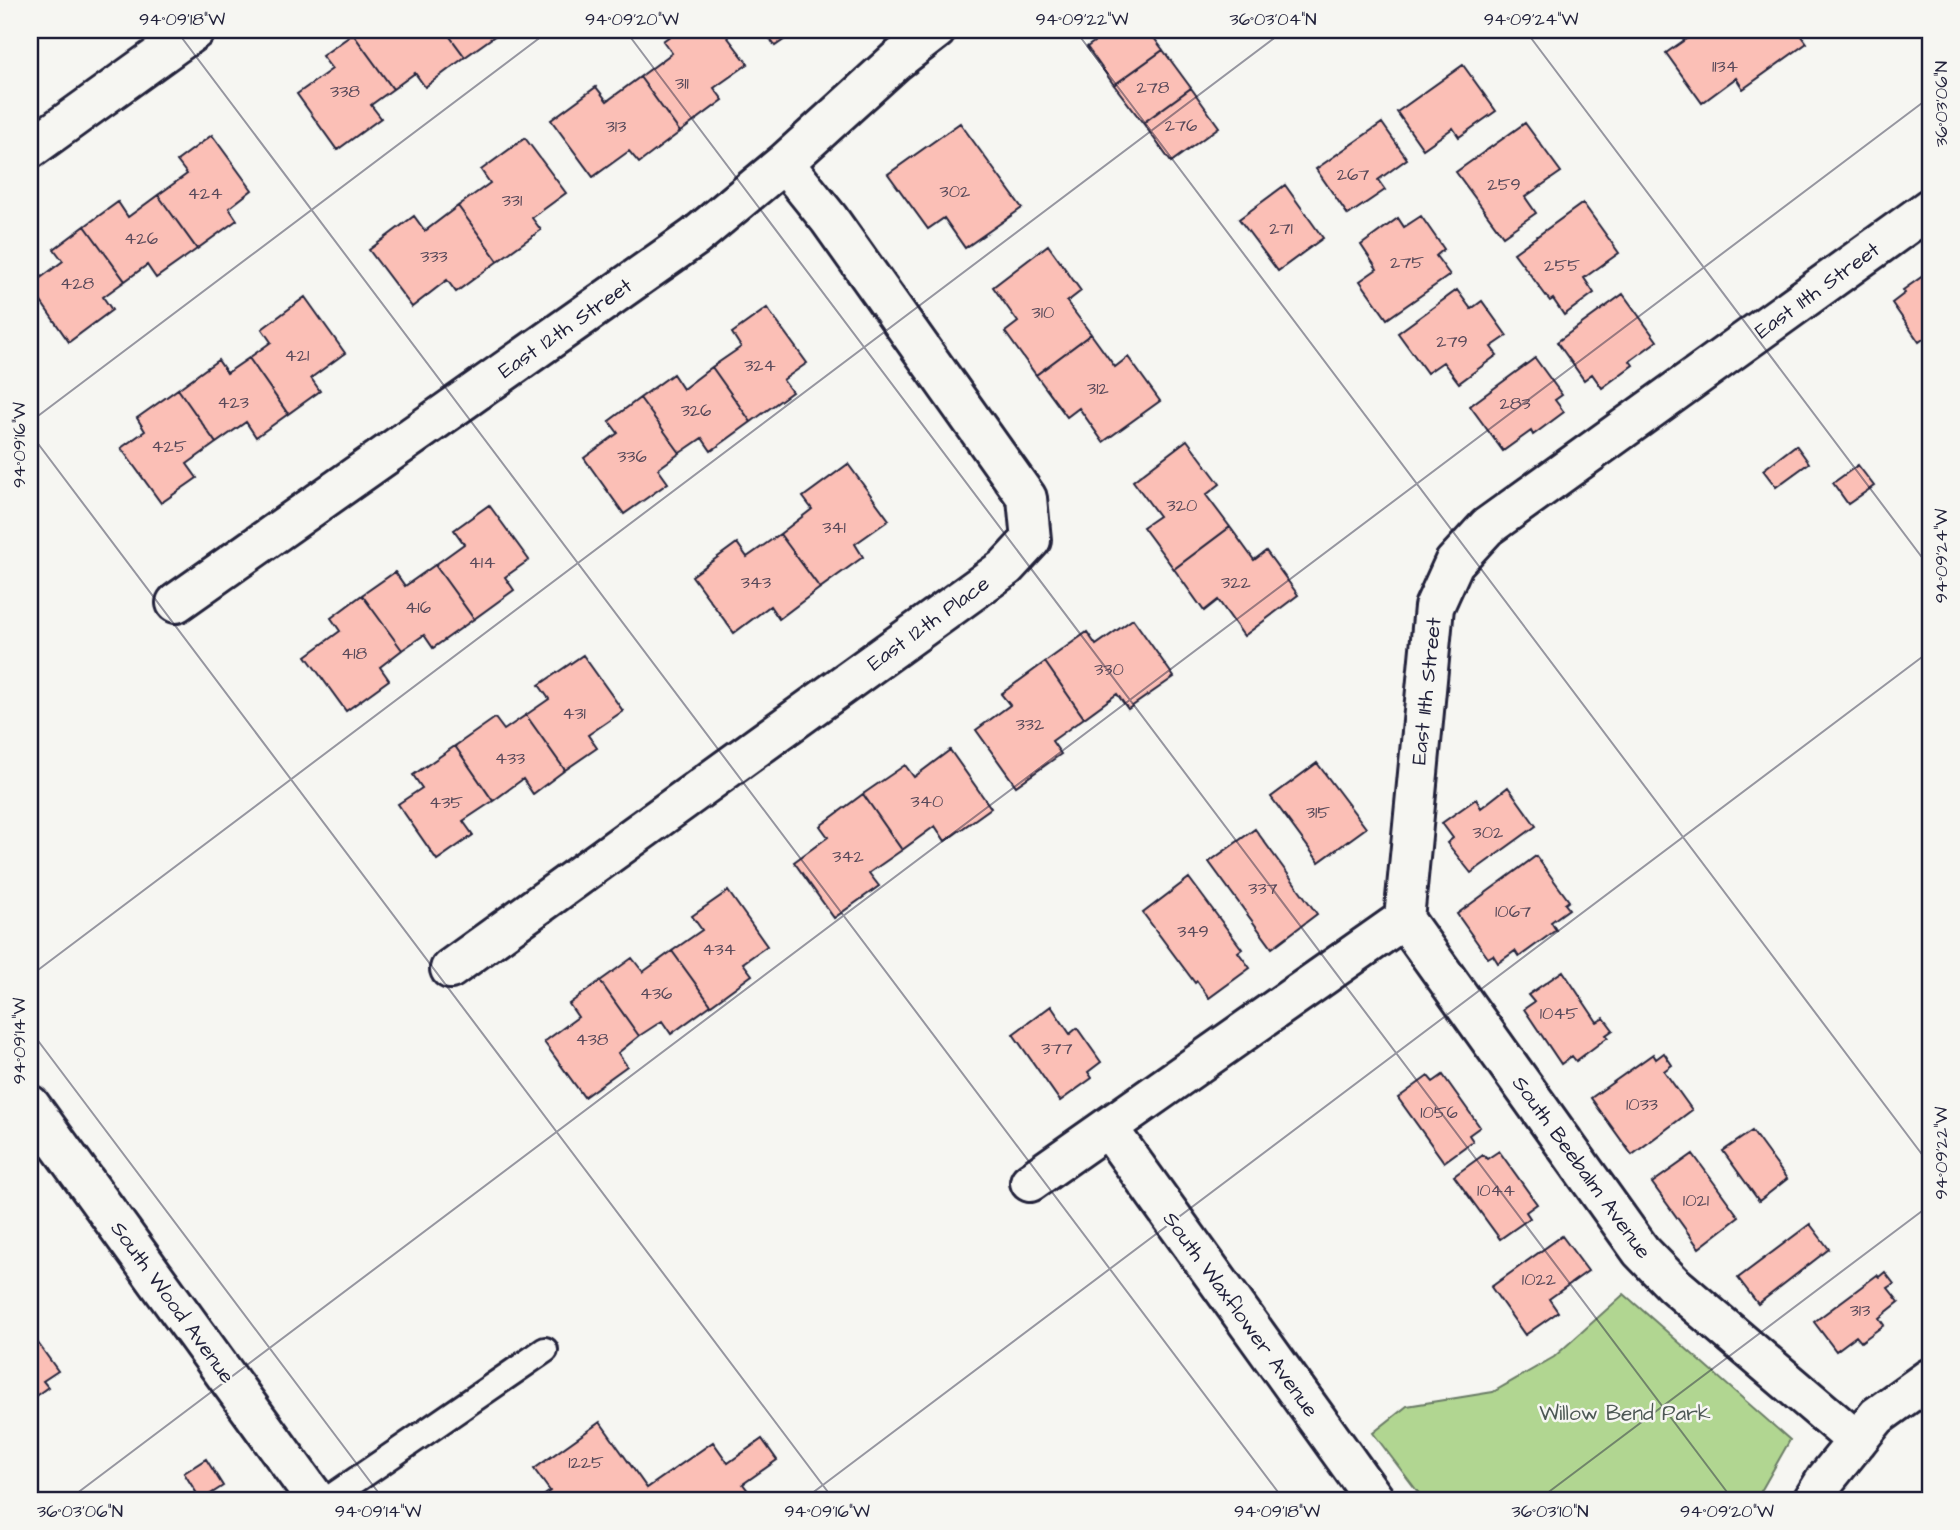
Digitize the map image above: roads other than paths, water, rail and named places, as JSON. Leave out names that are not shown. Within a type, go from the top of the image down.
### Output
[{"type":"street","points":[[30,149],[195,30]]},
{"type":"street","name":"East 12th Street","points":[[176,603],[695,237],[784,163],[896,61],[936,30]]},
{"type":"street","name":"East 12th Place","points":[[450,969],[1006,567],[1031,540],[1027,498],[829,219],[784,163]]},
{"type":"street","name":"East 11th Street","points":[[1404,919],[1434,607],[1454,563],[1487,527],[1930,208]]},
{"type":"street","points":[[1030,1182],[1404,919]]},
{"type":"street","name":"South Beebalm Avenue","points":[[1404,919],[1641,1251],[1673,1284],[1857,1441]]},
{"type":"street","name":"South Wood Avenue","points":[[30,1105],[316,1500]]},
{"type":"street","name":"South Waxflower Avenue","points":[[1108,1128],[1375,1500]]},
{"type":"street","points":[[1813,1500],[1826,1479],[1877,1416],[1930,1378]]},
{"type":"lane","points":[[327,1500],[545,1350]]},
{"type":"park label","name":"Willow Bend Park","points":[[1625,1413]]}]
